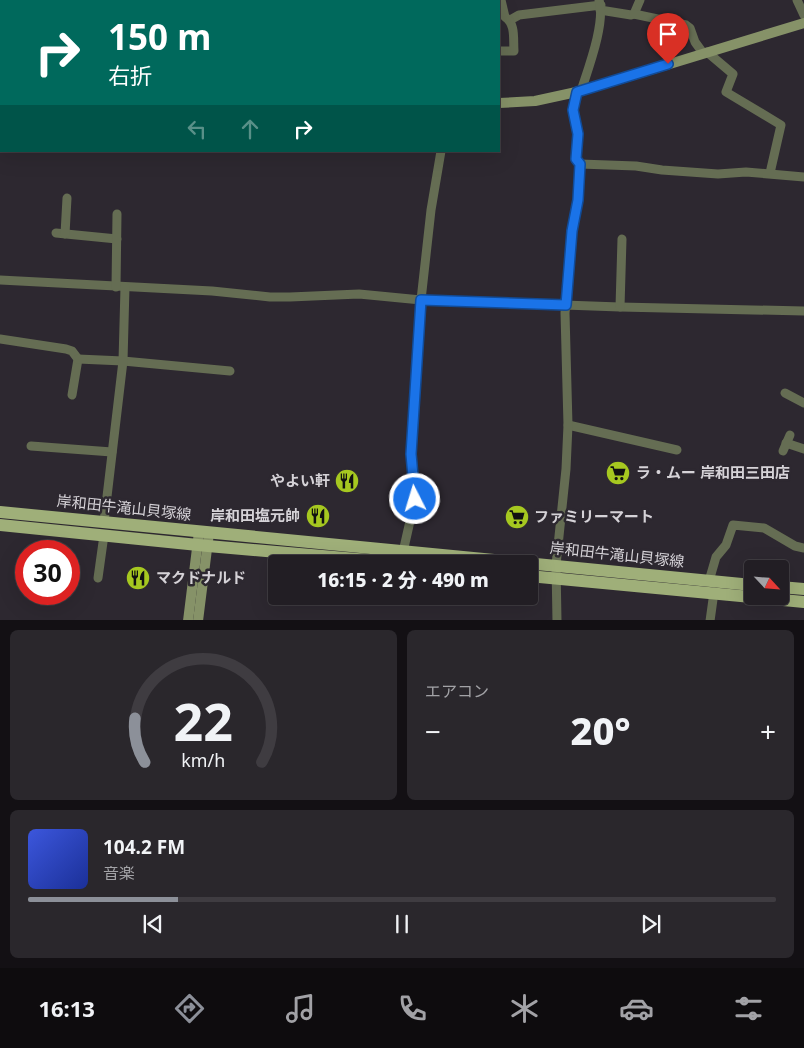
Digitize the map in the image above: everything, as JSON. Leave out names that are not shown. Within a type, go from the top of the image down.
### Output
[{"type":"main road","name":"岸和田牛滝山貝塚線","points":[[0,512],[104,522],[203,539],[338,555]]},
{"type":"main road","name":"岸和田牛滝山貝塚線","points":[[0,525],[104,535],[203,539],[403,552],[556,565],[804,602]]},
{"type":"main road","name":"岸和田牛滝山貝塚線","points":[[538,577],[557,580],[712,587],[744,585]]},
{"type":"main road","points":[[789,588],[804,589]]},
{"type":"street","points":[[500,51],[514,51],[513,25],[510,20],[505,18],[501,0]]},
{"type":"street","points":[[634,14],[640,0]]},
{"type":"street","points":[[797,0],[804,15]]},
{"type":"street","points":[[510,20],[519,15],[600,5],[631,15],[634,14],[686,25],[690,28],[695,42],[705,53],[733,74],[726,92],[781,126],[770,173]]},
{"type":"street","points":[[557,620],[556,565],[566,469],[568,425],[566,305],[572,231],[578,200],[580,164],[576,159],[578,134],[573,110],[594,50],[599,26],[600,5]]},
{"type":"street","points":[[500,103],[535,101],[579,91],[804,23]]},
{"type":"street","points":[[403,552],[415,499],[411,454],[421,300],[431,210],[441,152]]},
{"type":"street","points":[[580,164],[636,166],[718,174],[770,173],[804,177]]},
{"type":"street","points":[[67,198],[60,234],[117,239]]},
{"type":"street","points":[[104,522],[123,361],[116,214]]},
{"type":"street","points":[[620,307],[622,239]]},
{"type":"street","points":[[0,280],[290,297],[359,294],[421,300],[804,311]]},
{"type":"street","points":[[0,339],[72,351],[78,359],[72,395]]},
{"type":"street","points":[[78,359],[123,361],[230,371]]},
{"type":"street","points":[[785,393],[804,404]]},
{"type":"street","points":[[568,425],[621,432],[672,446]]},
{"type":"street","points":[[786,443],[804,448]]},
{"type":"street","points":[[31,446],[112,452]]},
{"type":"street","points":[[710,620],[716,557],[726,545],[734,525],[764,528],[795,546],[804,548]]},
{"type":"street","points":[[98,578],[104,535]]},
{"type":"street","points":[[188,620],[203,539]]},
{"type":"street","points":[[198,620],[203,539]]},
{"type":"waterway","points":[[237,0],[254,0]]},
{"type":"place","name":"ラ・ムー 岸和田三田店","points":[[618,473]]},
{"type":"place","name":"やよい軒","points":[[347,481]]},
{"type":"place","name":"岸和田塩元帥","points":[[318,516]]},
{"type":"place","name":"ファミリーマート","points":[[517,517]]},
{"type":"place","name":"マクドナルド","points":[[138,578]]},
{"type":"route","points":[[415,499],[411,454],[421,300],[566,305],[572,231],[578,200],[580,164],[576,159],[578,134],[573,110],[577,92],[668,64]]}]
